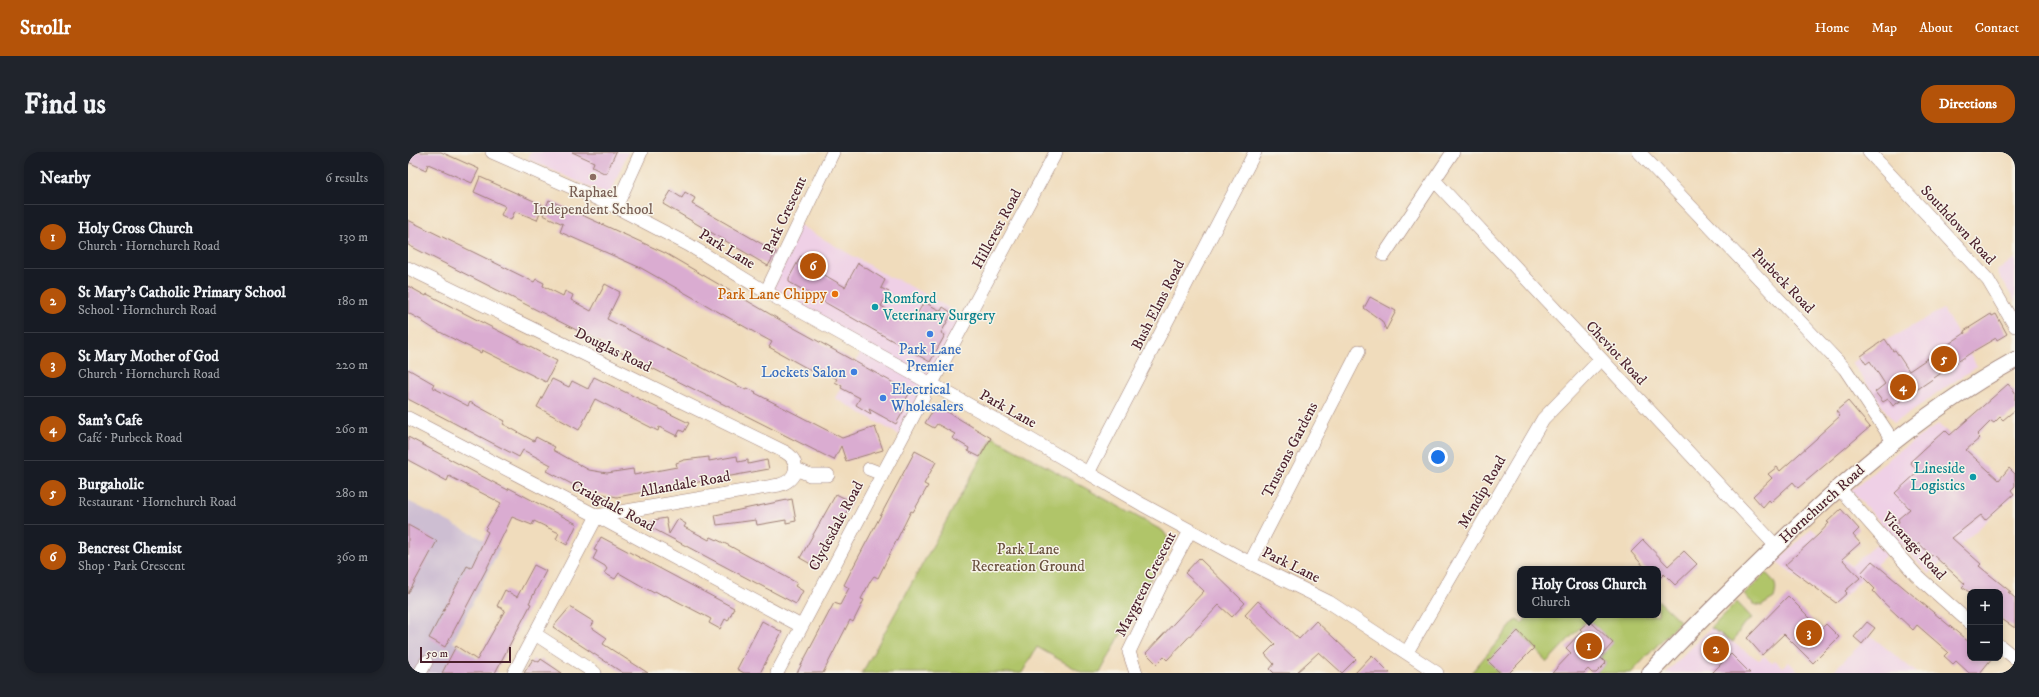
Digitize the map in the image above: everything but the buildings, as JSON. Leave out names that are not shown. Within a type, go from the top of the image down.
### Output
[{"type":"main road","name":"Hornchurch Road","points":[[1650,673],[1692,629],[1838,487],[1893,441],[1938,408],[1992,372],[2015,360]]},
{"type":"street","name":"Park Lane","points":[[492,152],[520,158],[689,244],[928,390],[1088,473],[1250,563],[1329,602],[1437,673]]},
{"type":"street","points":[[616,207],[641,152]]},
{"type":"street","name":"Park Crescent","points":[[766,292],[833,152]]},
{"type":"street","name":"Hillcrest Road","points":[[928,390],[1056,152]]},
{"type":"street","name":"Bush Elms Road","points":[[1088,473],[1256,152]]},
{"type":"street","points":[[1384,255],[1453,152]]},
{"type":"street","name":"Purbeck Road","points":[[1639,152],[1845,369],[1893,441]]},
{"type":"street","name":"Southdown Road","points":[[1869,152],[1988,280],[2015,326]]},
{"type":"street","name":"Cheviot Road","points":[[1434,180],[1600,360],[1776,546]]},
{"type":"street","name":"Douglas Road","points":[[408,268],[785,452],[794,460],[796,469]]},
{"type":"street","name":"Trustons Gardens","points":[[1250,563],[1359,351]]},
{"type":"street","name":"Mendip Road","points":[[1407,652],[1544,419],[1600,360]]},
{"type":"street","name":"Clydesdale Road","points":[[777,673],[928,390]]},
{"type":"street","name":"Craigdale Road","points":[[408,418],[597,516],[801,626]]},
{"type":"street","points":[[796,469],[810,475],[828,476]]},
{"type":"street","name":"Allandale Road","points":[[597,516],[779,485],[791,479],[796,469]]},
{"type":"street","points":[[869,469],[882,474]]},
{"type":"street","name":"Vicarage Road","points":[[1838,487],[1916,575],[1967,619]]},
{"type":"street","points":[[514,673],[597,516]]},
{"type":"street","name":"Maygreen Crescent","points":[[1136,673],[1129,652],[1160,587],[1190,531]]},
{"type":"street","points":[[535,634],[595,673]]},
{"type":"street","points":[[2003,648],[2015,658]]},
{"type":"shaded area","name":"Raphael Independent School","points":[[531,152],[628,152],[609,196],[528,159]]},
{"type":"shaded area","points":[[798,224],[889,277],[901,281],[967,318],[901,436],[835,398],[864,347],[766,292]]},
{"type":"shaded area","points":[[2015,258],[2015,302],[1997,271]]},
{"type":"shaded area","points":[[1943,309],[1977,366],[1894,423],[1852,363],[1881,343]]},
{"type":"shaded area","points":[[1938,424],[2015,493],[2015,495],[1929,574],[1851,491],[1896,453]]},
{"type":"shaded area","points":[[408,501],[500,548],[453,642],[499,673],[408,673]]},
{"type":"shaded area","points":[[1812,528],[1840,559],[1842,557],[1851,566],[1876,544],[1886,555],[1835,606],[1776,562]]},
{"type":"shaded area","points":[[1711,628],[1759,660],[1764,656],[1772,663],[1775,660],[1783,667],[1789,662],[1800,673],[1666,673]]},
{"type":"shaded area","points":[[1870,635],[1917,673],[1831,673]]},
{"type":"green space","name":"Park Lane Recreation Ground","points":[[993,437],[1163,531],[1167,537],[1167,548],[1100,673],[1083,673],[1037,647],[1022,673],[862,673]]},
{"type":"green space","points":[[1766,573],[1775,584],[1776,590],[1774,598],[1761,606],[1754,604],[1744,595]]},
{"type":"green space","points":[[1737,602],[1752,618],[1742,626],[1733,642],[1711,628]]},
{"type":"green space","points":[[1661,603],[1680,621],[1631,673],[1596,673],[1606,663],[1600,657],[1613,643],[1591,622],[1590,623],[1588,619],[1547,662],[1518,631],[1500,673],[1471,673],[1516,620],[1522,623],[1527,618],[1661,618]]},
{"type":"place","name":"Raphael Independent School","points":[[593,177]]},
{"type":"place","name":"Bencrest Chemist","points":[[813,266]]},
{"type":"place","name":"Park Lane Chippy","points":[[835,294]]},
{"type":"place","name":"Romford Veterinary Surgery","points":[[875,307]]},
{"type":"place","name":"Park Lane Premier","points":[[930,334]]},
{"type":"place","name":"Burgaholic","points":[[1944,359]]},
{"type":"place","name":"Lockets Salon","points":[[854,372]]},
{"type":"place","name":"Sam's Cafe","points":[[1903,387]]},
{"type":"place","name":"Electrical Wholesalers","points":[[883,398]]},
{"type":"place","name":"Lineside Logistics","points":[[1973,477]]},
{"type":"place","name":"St Mary Mother of God","points":[[1809,633]]},
{"type":"place","name":"Holy Cross Church","points":[[1589,646]]},
{"type":"place","name":"St Mary's Catholic Primary School","points":[[1716,649]]}]
